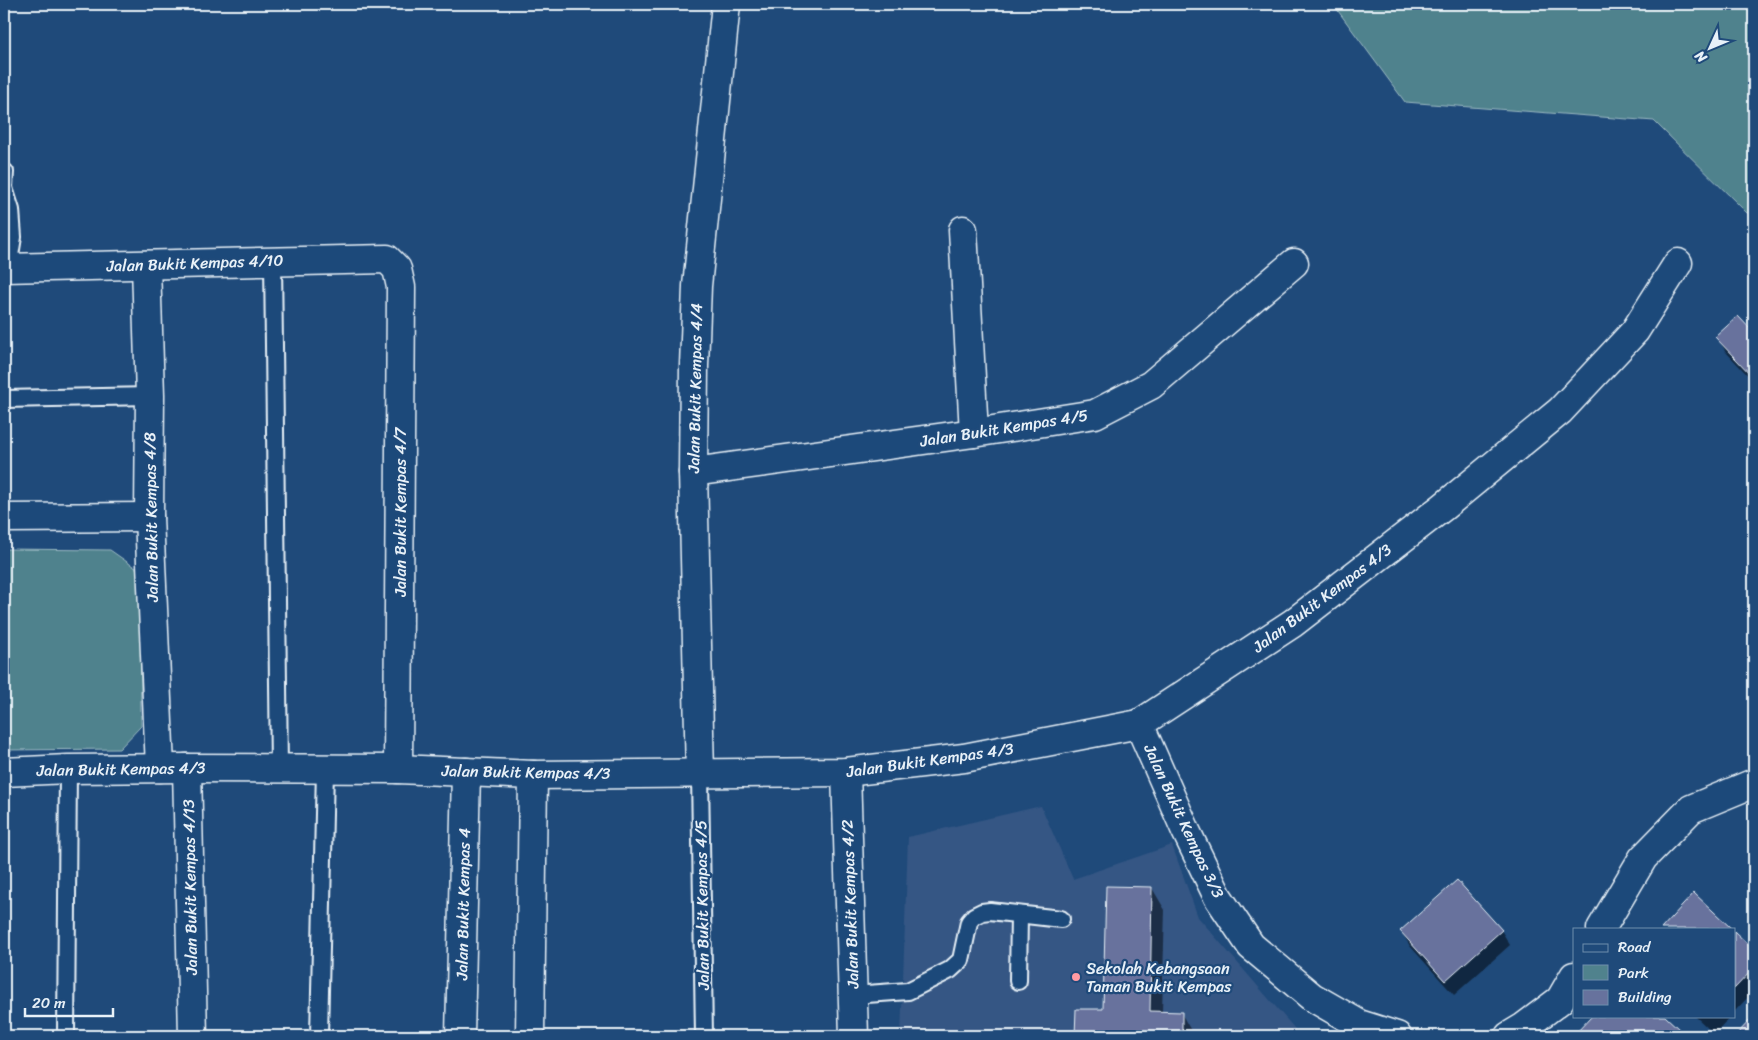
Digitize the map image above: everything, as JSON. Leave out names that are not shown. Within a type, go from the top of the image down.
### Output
[{"type":"street","name":"Jalan Bukit Kempas 4/4","points":[[700,774],[693,472],[694,366],[697,286],[726,4]]},
{"type":"street","points":[[963,230],[974,433]]},
{"type":"street","name":"Jalan Bukit Kempas 4/10","points":[[6,268],[387,259]]},
{"type":"street","name":"Jalan Bukit Kempas 4/7","points":[[387,259],[397,269],[401,286],[398,769]]},
{"type":"street","name":"Jalan Bukit Kempas 4/5","points":[[693,472],[974,433],[1095,414],[1151,385],[1294,263]]},
{"type":"street","name":"Jalan Bukit Kempas 4/3","points":[[4,772],[68,769],[324,768],[534,774],[846,772],[964,758],[1139,724],[1293,624],[1560,411],[1635,331],[1678,263]]},
{"type":"street","name":"Jalan Bukit Kempas 4/8","points":[[146,265],[150,396],[149,517],[160,768]]},
{"type":"street","points":[[4,518],[149,517]]},
{"type":"street","name":"Jalan Bukit Kempas 3/3","points":[[1139,724],[1218,898],[1251,946],[1312,996],[1359,1024],[1397,1036]]},
{"type":"street","name":"Jalan Bukit Kempas 4/13","points":[[188,768],[193,1036]]},
{"type":"street","name":"Jalan Bukit Kempas 4","points":[[460,1036],[466,772]]},
{"type":"street","name":"Jalan Bukit Kempas 4/2","points":[[846,772],[854,1036]]},
{"type":"street","points":[[530,1036],[534,774]]},
{"type":"street","points":[[1602,928],[1644,858],[1691,809],[1754,783]]},
{"type":"street","points":[[1509,1036],[1560,1000],[1573,978]]},
{"type":"lane","points":[[5,172],[4,188],[11,210],[13,237],[6,268]]},
{"type":"lane","points":[[274,261],[280,768]]},
{"type":"lane","points":[[4,399],[150,396]]},
{"type":"lane","points":[[319,1036],[324,768]]},
{"type":"lane","points":[[66,1036],[68,769]]},
{"type":"lane","name":"Jalan Bukit Kempas 4/5","points":[[700,774],[704,1036]]},
{"type":"lane","points":[[853,995],[908,991],[956,966],[961,960],[969,922],[974,916],[982,912],[990,911],[1061,919]]},
{"type":"lane","points":[[1018,981],[1019,915]]},
{"type":"shaded area","name":"Sekolah Kebangsaan Taman Bukit Kempas","points":[[1041,806],[1073,879],[1172,845],[1198,917],[1301,1036],[901,1036],[908,837]]},
{"type":"green space","points":[[1333,4],[1754,4],[1754,213],[1747,213],[1654,121],[1405,102]]},
{"type":"green space","points":[[4,549],[110,550],[140,571],[141,726],[119,749],[4,750]]},
{"type":"building","points":[[1738,316],[1754,333],[1754,378],[1715,337]]},
{"type":"building","points":[[1457,880],[1502,930],[1445,981],[1400,931]]},
{"type":"building","points":[[1106,886],[1152,887],[1150,1011],[1182,1012],[1182,1036],[1075,1036],[1076,1009],[1103,1009]]},
{"type":"building","points":[[1694,893],[1731,928],[1662,928]]},
{"type":"building","points":[[1736,933],[1754,950],[1754,968],[1736,987]]},
{"type":"building","points":[[1754,1016],[1754,1036],[1735,1036]]},
{"type":"building","points":[[1590,1018],[1667,1018],[1680,1030],[1674,1036],[1580,1036],[1576,1033]]},
{"type":"place","name":"Sekolah Kebangsaan Taman Bukit Kempas","points":[[1076,977]]}]
